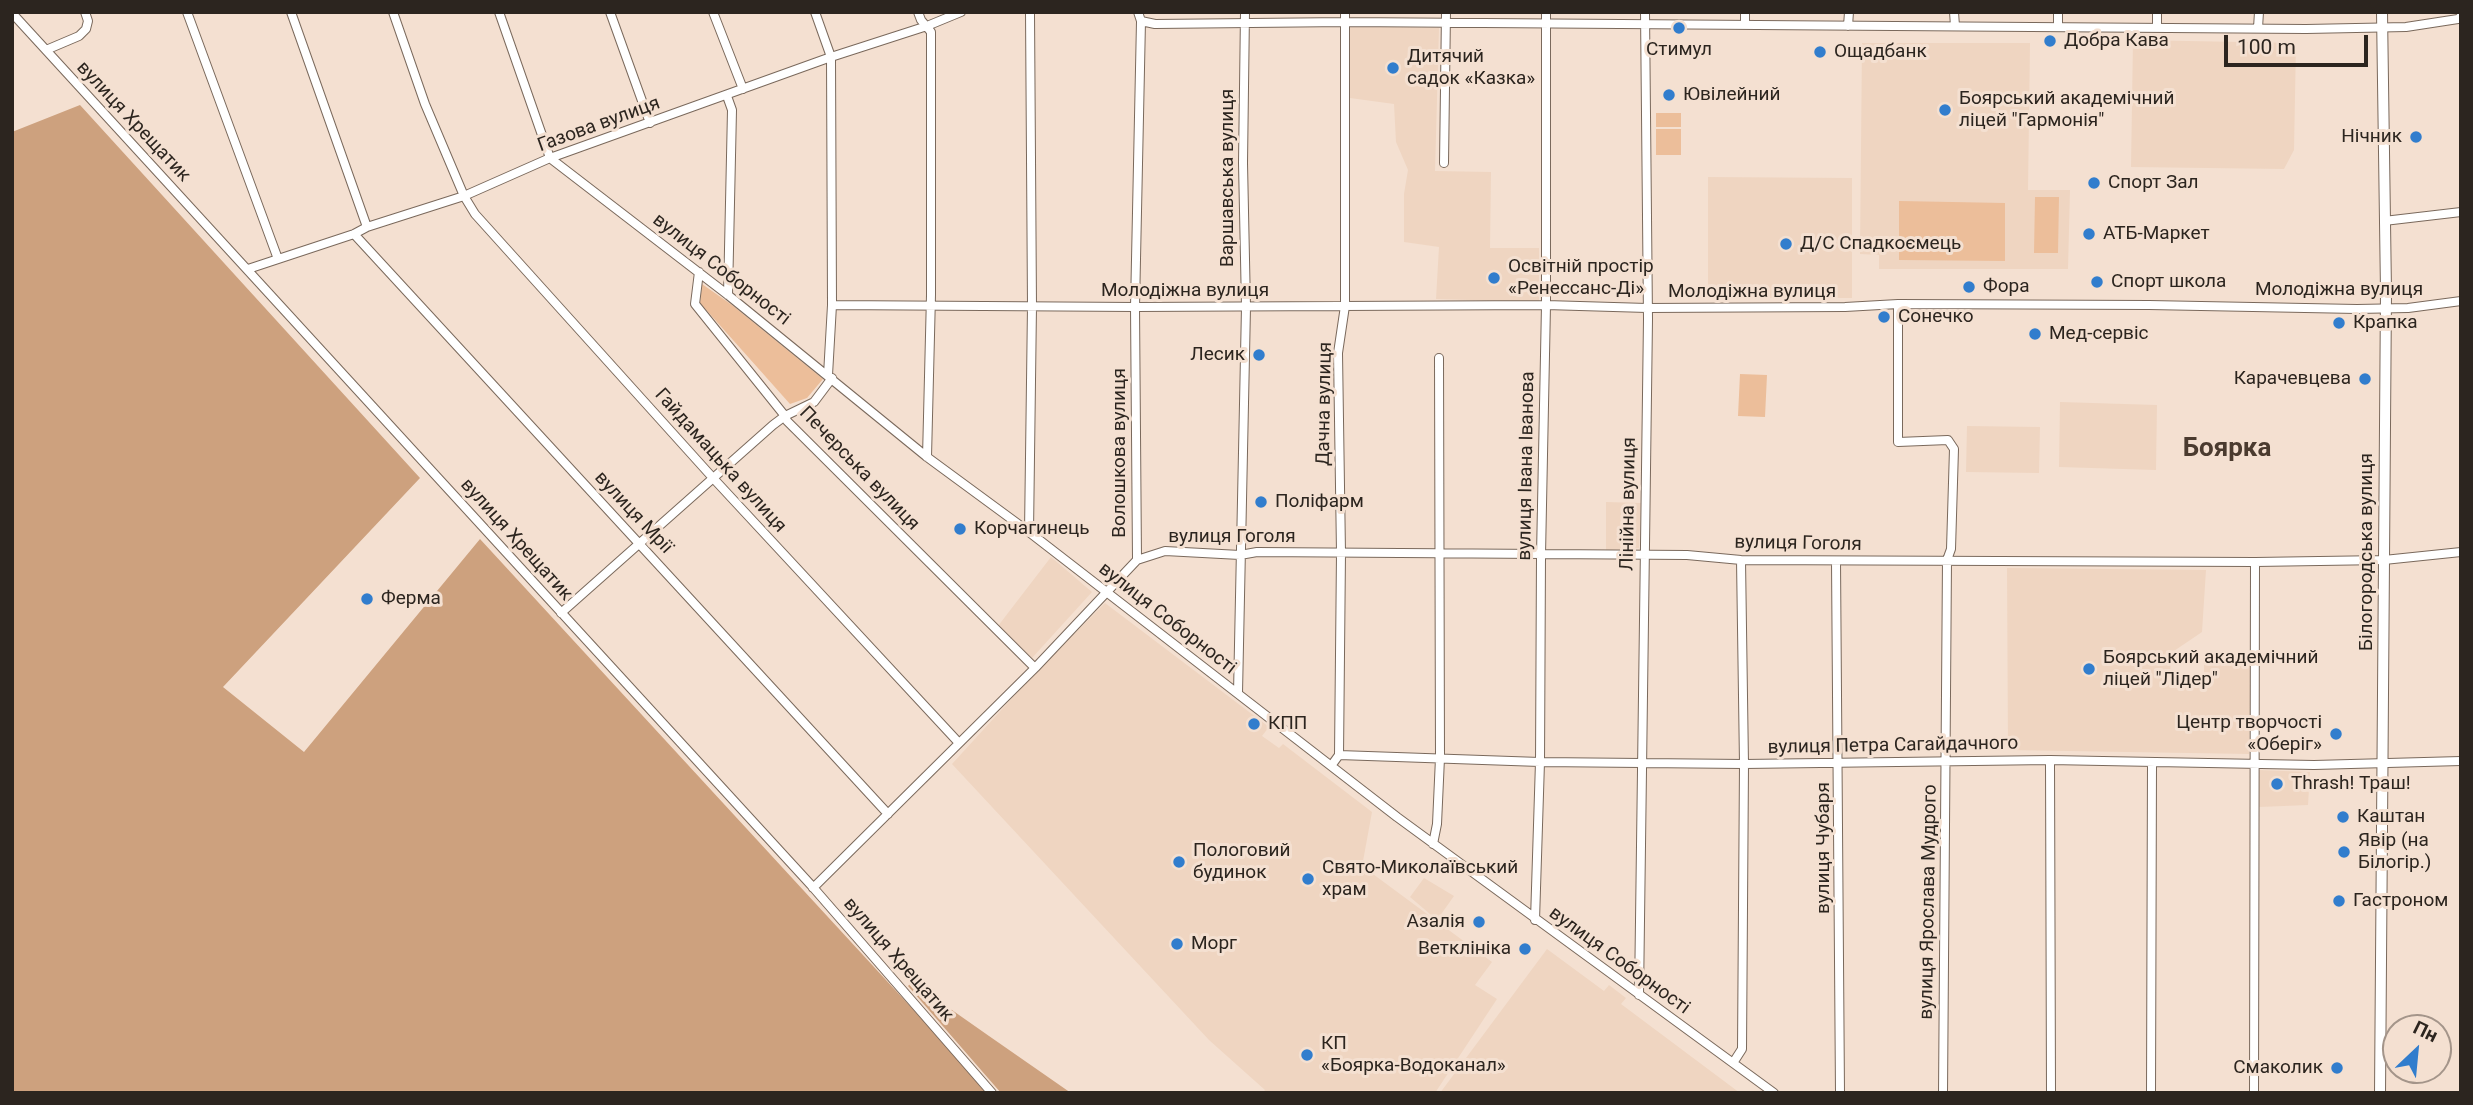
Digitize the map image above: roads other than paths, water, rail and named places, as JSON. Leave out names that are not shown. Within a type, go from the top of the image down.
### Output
[{"type":"street","points":[[46,50],[79,36],[86,29],[88,21],[85,12]]},
{"type":"street","points":[[187,12],[278,260]]},
{"type":"street","points":[[291,12],[367,227]]},
{"type":"street","name":"Гайдамацька вулиця","points":[[393,12],[425,104],[464,196],[475,214],[713,478],[959,743]]},
{"type":"street","points":[[499,12],[550,158]]},
{"type":"street","points":[[610,12],[650,123]]},
{"type":"street","points":[[713,12],[743,89]]},
{"type":"street","points":[[561,614],[785,416],[814,402],[830,376],[831,57],[815,12]]},
{"type":"street","points":[[918,12],[931,32],[931,306],[927,457]]},
{"type":"street","name":"Газова вулиця","points":[[248,269],[464,196],[550,158],[961,12]]},
{"type":"street","points":[[1029,532],[1032,306],[1030,12]]},
{"type":"street","name":"Варшавська вулиця","points":[[1238,693],[1246,307],[1242,163],[1245,12]]},
{"type":"street","name":"Дачна вулиця","points":[[1339,755],[1341,553],[1338,353],[1345,306],[1345,12]]},
{"type":"street","points":[[1444,163],[1446,12]]},
{"type":"street","name":"вулиця Івана Іванова","points":[[1535,920],[1540,762],[1546,305],[1546,12]]},
{"type":"street","name":"Лінійна вулиця","points":[[1639,995],[1647,308],[1645,12]]},
{"type":"street","points":[[1745,12],[1745,25]]},
{"type":"street","points":[[1848,26],[1849,12]]},
{"type":"street","points":[[1954,12],[1955,26]]},
{"type":"street","points":[[2058,12],[2058,27]]},
{"type":"street","points":[[2157,12],[2157,28]]},
{"type":"street","points":[[2258,29],[2259,12]]},
{"type":"street","name":"Білогородська вулиця","points":[[2379,1093],[2386,308],[2382,12]]},
{"type":"street","name":"вулиця Хрещатик","points":[[12,13],[813,888],[992,1093]]},
{"type":"street","points":[[1139,17],[1155,24],[1246,25],[1346,22],[2258,29],[2406,27],[2458,19],[2461,16]]},
{"type":"street","name":"Волошкова вулиця","points":[[813,888],[1035,668],[1137,560],[1135,307],[1139,17]]},
{"type":"street","points":[[727,96],[732,110],[728,295]]},
{"type":"street","name":"вулиця Соборності","points":[[550,158],[699,272],[927,457],[1029,532],[1433,844],[1774,1093]]},
{"type":"street","points":[[2384,221],[2461,212]]},
{"type":"street","name":"вулиця Мрії","points":[[354,234],[888,814]]},
{"type":"street","name":"Печерська вулиця","points":[[699,272],[695,304],[787,421],[1035,668]]},
{"type":"street","name":"Молодіжна вулиця","points":[[832,305],[1546,305],[1647,308],[1846,307],[1898,304],[2408,308],[2461,301]]},
{"type":"street","name":"вулиця Ярослава Мудрого","points":[[1898,304],[1898,442],[1948,440],[1954,449],[1951,549],[1947,560],[1943,1093]]},
{"type":"street","points":[[1433,844],[1437,824],[1440,758],[1439,358]]},
{"type":"street","name":"вулиця Гоголя","points":[[1137,560],[1165,551],[1240,555],[1256,552],[1687,555],[1741,560],[1836,561],[2255,562],[2384,560],[2461,552]]},
{"type":"street","points":[[1733,1063],[1742,1049],[1744,764],[1741,560]]},
{"type":"street","name":"вулиця Чубаря","points":[[1836,561],[1840,1093]]},
{"type":"street","points":[[2254,1093],[2255,562]]},
{"type":"street","points":[[1331,766],[1339,755]]},
{"type":"street","name":"вулиця Петра Сагайдачного","points":[[1339,755],[1540,762],[1744,764],[1947,760],[2255,765],[2461,761]]},
{"type":"street","points":[[2050,760],[2051,1093]]},
{"type":"street","points":[[2151,1093],[2152,762]]},
{"type":"place","name":"Стимул","points":[[1679,28]]},
{"type":"place","name":"Добра Кава","points":[[2050,41]]},
{"type":"place","name":"Ощадбанк","points":[[1820,52]]},
{"type":"place","name":"Дитячий садок «Казка»","points":[[1393,68]]},
{"type":"place","name":"Ювілейний","points":[[1669,95]]},
{"type":"place","name":"Боярський академічний ліцей \"Гармонія\"","points":[[1945,110]]},
{"type":"place","name":"Нічник","points":[[2416,137]]},
{"type":"place","name":"Спорт Зал","points":[[2094,183]]},
{"type":"place","name":"АТБ-Маркет","points":[[2089,234]]},
{"type":"place","name":"Д/С Спадкоємець","points":[[1786,244]]},
{"type":"place","name":"Освітній простір «Ренессанс-Ді»","points":[[1494,278]]},
{"type":"place","name":"Спорт школа","points":[[2097,282]]},
{"type":"place","name":"Фора","points":[[1969,287]]},
{"type":"place","name":"Сонечко","points":[[1884,317]]},
{"type":"place","name":"Крапка","points":[[2339,323]]},
{"type":"place","name":"Мед-сервіс","points":[[2035,334]]},
{"type":"place","name":"Лесик","points":[[1259,355]]},
{"type":"place","name":"Карачевцева","points":[[2365,379]]},
{"type":"place","name":"Поліфарм","points":[[1261,502]]},
{"type":"place","name":"Корчагинець","points":[[960,529]]},
{"type":"place","name":"Ферма","points":[[367,599]]},
{"type":"place","name":"Боярський академічний ліцей \"Лідер\"","points":[[2089,669]]},
{"type":"place","name":"КПП","points":[[1254,724]]},
{"type":"place","name":"Центр творчості «Оберіг»","points":[[2336,734]]},
{"type":"place","name":"Thrash! Траш!","points":[[2277,784]]},
{"type":"place","name":"Каштан","points":[[2343,817]]},
{"type":"place","name":"Явір (на Білогір.)","points":[[2344,852]]},
{"type":"place","name":"Пологовий будинок","points":[[1179,862]]},
{"type":"place","name":"Свято-Миколаївський храм","points":[[1308,879]]},
{"type":"place","name":"Гастроном","points":[[2339,901]]},
{"type":"place","name":"Азалія","points":[[1479,922]]},
{"type":"place","name":"Морг","points":[[1177,944]]},
{"type":"place","name":"Ветклініка","points":[[1525,949]]},
{"type":"place","name":"КП «Боярка-Водоканал»","points":[[1307,1055]]},
{"type":"place","name":"Смаколик","points":[[2337,1068]]},
{"type":"district","name":"Боярка","points":[[2227,449]]}]
